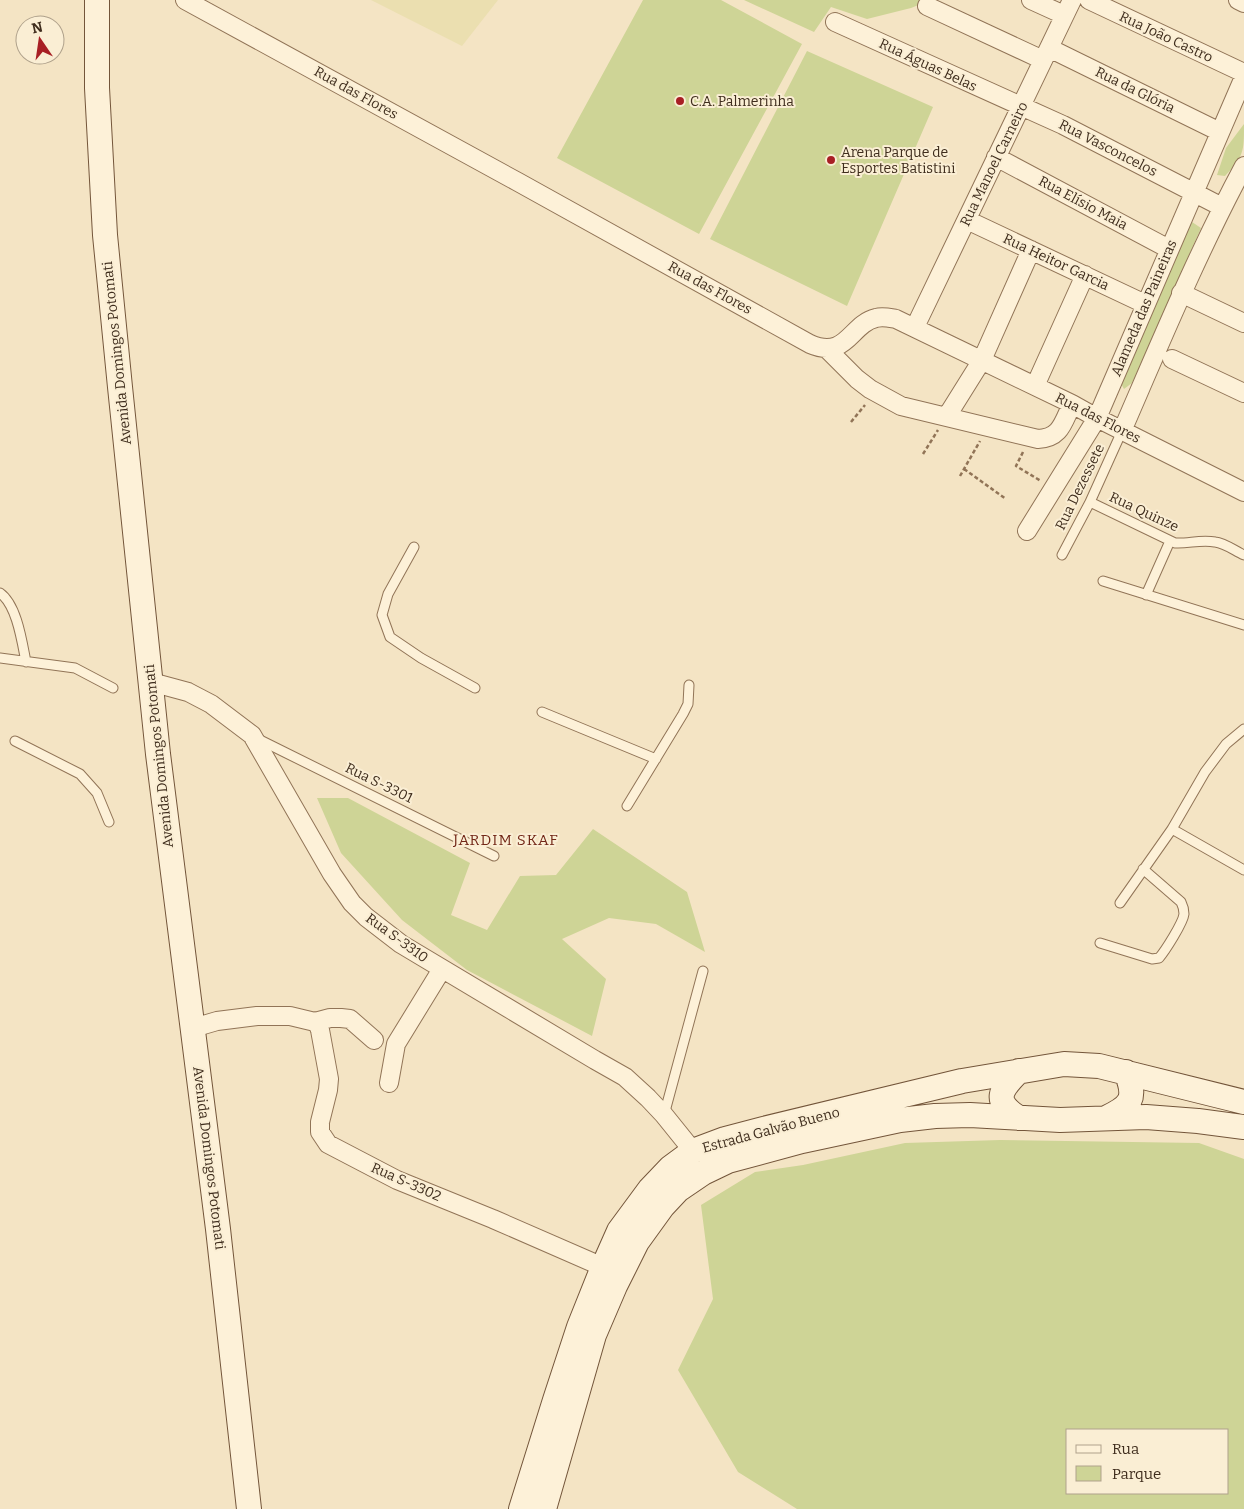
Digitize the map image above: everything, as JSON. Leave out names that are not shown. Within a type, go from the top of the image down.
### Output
[{"type":"main road","name":"Avenida Domingos Potomati","points":[[97,0],[98,88],[106,235],[158,754],[218,1229],[249,1509]]},
{"type":"main road","name":"Estrada Galvão Bueno","points":[[521,1509],[580,1327],[619,1231],[650,1189],[670,1168],[693,1151],[725,1139],[763,1129],[962,1081],[1064,1064],[1099,1066],[1244,1102]]},
{"type":"main road","points":[[1019,1070],[1004,1086],[1001,1094],[1001,1100],[1009,1112],[1019,1118]]},
{"type":"main road","points":[[1106,1118],[1121,1111],[1132,1098],[1132,1090],[1126,1072]]},
{"type":"main road","name":"Estrada Galvão Bueno","points":[[544,1509],[594,1335],[637,1242],[662,1206],[678,1190],[703,1173],[728,1161],[802,1141],[900,1120],[935,1116],[970,1115],[1060,1120],[1146,1117],[1244,1127]]},
{"type":"street","name":"Rua das Flores","points":[[185,0],[810,344],[826,348],[841,344],[869,321],[876,318],[896,319],[1072,404],[1096,418],[1244,492]]},
{"type":"street","points":[[1030,0],[1068,8]]},
{"type":"street","name":"Rua João Castro","points":[[1089,0],[1244,75]]},
{"type":"street","points":[[1238,0],[1244,3]]},
{"type":"street","name":"Rua da Glória","points":[[927,6],[1046,54],[1220,132]]},
{"type":"street","name":"Rua Manoel Carneiro","points":[[915,327],[1068,8]]},
{"type":"street","name":"Rua Águas Belas","points":[[835,22],[1021,106]]},
{"type":"street","name":"Alameda das Paineiras","points":[[1027,531],[1096,418],[1244,75]]},
{"type":"street","name":"Rua Vasconcelos","points":[[1021,106],[1063,125],[1222,207]]},
{"type":"street","name":"Rua Elísio Maia","points":[[996,157],[1169,249]]},
{"type":"street","name":"Alameda das Paineiras","points":[[1122,430],[1181,293],[1222,207],[1238,194],[1244,166]]},
{"type":"street","name":"Rua Heitor Garcia","points":[[966,220],[1145,304]]},
{"type":"street","points":[[947,416],[982,360],[1031,250]]},
{"type":"street","points":[[1035,386],[1085,275]]},
{"type":"street","points":[[1181,293],[1244,323]]},
{"type":"street","points":[[826,348],[847,372],[875,392],[901,406],[1038,439],[1053,436],[1058,431],[1072,404]]},
{"type":"street","points":[[1172,359],[1244,393]]},
{"type":"street","name":"Rua S-3310","points":[[151,682],[188,692],[211,704],[252,735],[332,874],[352,903],[366,917],[401,944],[625,1077],[664,1115],[693,1151]]},
{"type":"street","points":[[388,1083],[396,1044],[442,969]]},
{"type":"street","points":[[193,1028],[217,1021],[257,1016],[290,1016],[315,1022],[330,1018],[350,1019],[374,1040]]},
{"type":"street","name":"Rua S-3302","points":[[315,1022],[320,1030],[327,1065],[328,1090],[320,1122],[320,1132],[328,1144],[397,1180],[493,1219],[603,1268]]},
{"type":"lane","name":"Rua Dezessete","points":[[1062,555],[1090,502],[1122,430]]},
{"type":"lane","name":"Rua Quinze","points":[[1090,502],[1170,541],[1186,544],[1217,542],[1244,555]]},
{"type":"lane","points":[[1146,595],[1170,541]]},
{"type":"lane","points":[[414,547],[388,594],[382,615],[390,637],[421,658],[476,688]]},
{"type":"lane","points":[[1103,582],[1244,625]]},
{"type":"lane","points":[[0,593],[7,598],[19,629],[26,662]]},
{"type":"lane","points":[[0,658],[75,668],[113,688]]},
{"type":"lane","points":[[627,806],[688,704],[688,685]]},
{"type":"lane","points":[[542,712],[656,759]]},
{"type":"lane","points":[[1120,904],[1172,829],[1205,772],[1226,744],[1244,729]]},
{"type":"lane","name":"Rua S-3301","points":[[252,735],[494,856]]},
{"type":"lane","points":[[15,741],[80,774],[96,793],[109,822]]},
{"type":"lane","points":[[1172,829],[1244,870]]},
{"type":"lane","points":[[1100,943],[1152,959],[1159,958],[1164,952],[1184,916],[1183,908],[1180,902],[1143,869]]},
{"type":"lane","points":[[664,1115],[703,971]]},
{"type":"path","points":[[851,422],[875,392]]},
{"type":"path","points":[[923,454],[947,416]]},
{"type":"path","points":[[960,476],[987,426]]},
{"type":"path","points":[[1030,437],[1016,466],[1053,488]]},
{"type":"path","points":[[964,469],[1006,499]]},
{"type":"shaded area","points":[[371,0],[498,0],[462,46]]},
{"type":"green space","name":"C.A. Palmerinha","points":[[643,0],[721,0],[802,44],[699,234],[557,158]]},
{"type":"green space","points":[[744,0],[931,0],[911,8],[867,19],[831,7],[814,32]]},
{"type":"green space","name":"Arena Parque de Esportes Batistini","points":[[807,51],[933,107],[847,306],[710,239]]},
{"type":"green space","points":[[1244,124],[1242,153],[1225,176],[1217,175],[1226,148]]},
{"type":"green space","points":[[1192,222],[1201,228],[1132,383],[1124,389],[1119,380]]},
{"type":"green space","points":[[317,798],[348,798],[470,863],[451,915],[487,930],[520,876],[556,875],[593,829],[687,892],[705,952],[656,924],[609,918],[562,939],[606,979],[592,1036],[467,970],[402,920],[341,853]]},
{"type":"green space","points":[[1000,1140],[1199,1143],[1244,1159],[1244,1509],[797,1509],[738,1472],[678,1370],[713,1299],[701,1205],[755,1172],[803,1165],[905,1143]]},
{"type":"place","name":"C.A. Palmerinha","points":[[680,101]]},
{"type":"place","name":"Arena Parque de Esportes Batistini","points":[[831,160]]},
{"type":"district","name":"JARDIM SKAF","points":[[506,840]]}]
